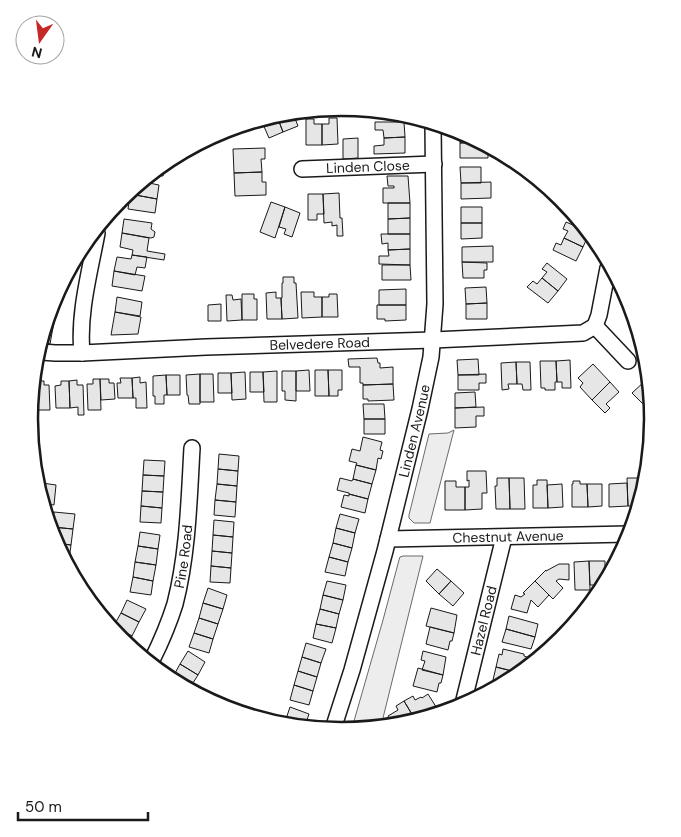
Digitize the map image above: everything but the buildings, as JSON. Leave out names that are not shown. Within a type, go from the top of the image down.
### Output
[{"type":"street","name":"Linden Avenue","points":[[335,722],[352,670],[388,539],[431,357],[436,304],[433,130]]},
{"type":"street","name":"Linden Close","points":[[302,169],[434,164]]},
{"type":"street","points":[[82,353],[80,336],[96,240]]},
{"type":"street","points":[[607,274],[595,326],[628,361]]},
{"type":"street","name":"Belvedere Road","points":[[45,352],[82,353],[583,333],[595,326]]},
{"type":"street","name":"Pine Road","points":[[153,657],[175,604],[180,578],[186,544],[192,448]]},
{"type":"street","name":"Chestnut Avenue","points":[[388,539],[620,534]]},
{"type":"street","name":"Hazel Road","points":[[465,694],[504,537]]},
{"type":"shaded area","points":[[454,430],[430,523],[414,523],[409,518],[409,515],[429,434],[448,433]]},
{"type":"shaded area","points":[[423,556],[383,719],[354,721],[383,620],[400,557]]}]
